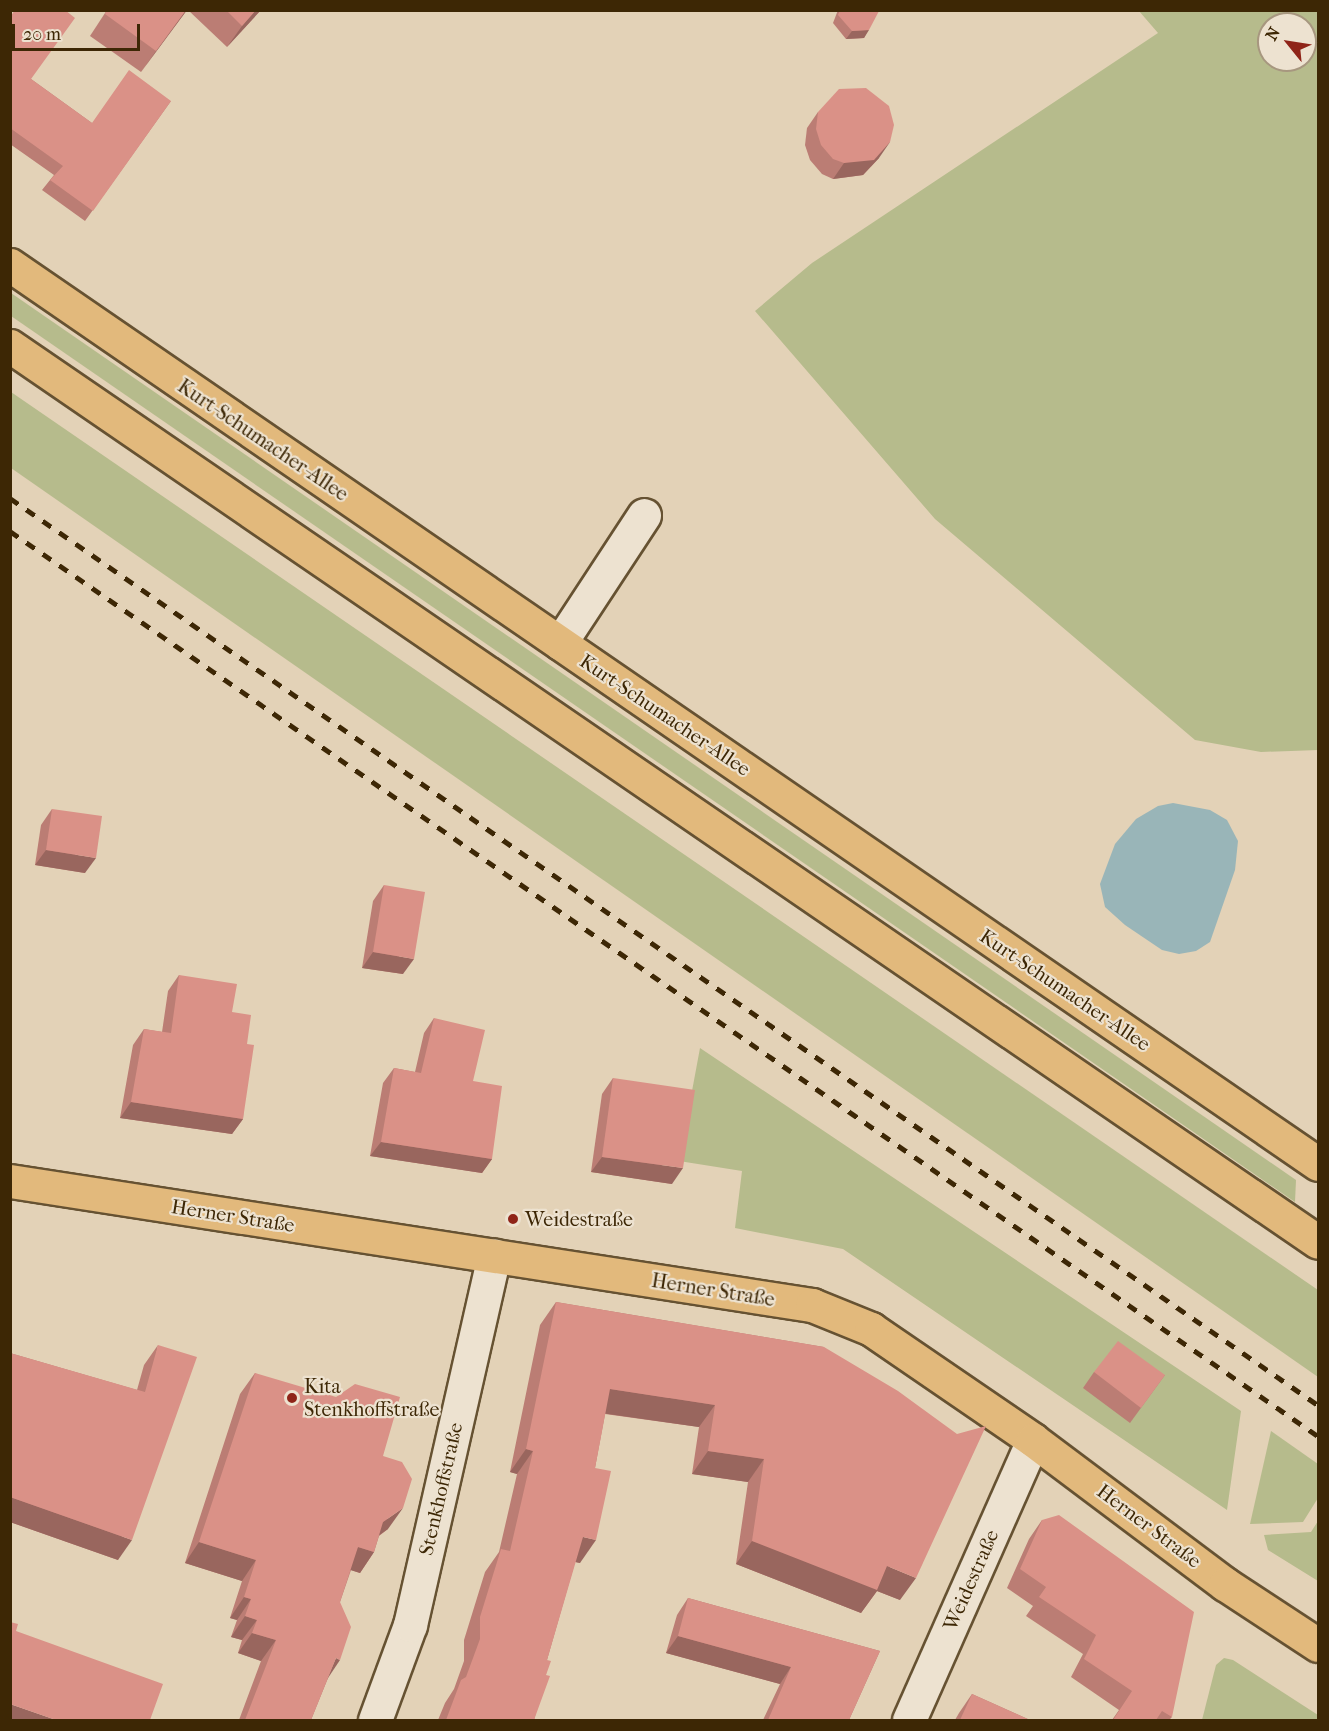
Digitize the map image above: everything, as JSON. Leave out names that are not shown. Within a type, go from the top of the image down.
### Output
[{"type":"main road","name":"Kurt-Schumacher-Allee","points":[[10,266],[1318,1164]]},
{"type":"main road","points":[[10,345],[1318,1242]]},
{"type":"main road","name":"Herner Straße","points":[[10,1181],[812,1305],[871,1329],[1033,1440],[1225,1584],[1318,1645]]},
{"type":"street","points":[[560,643],[644,515]]},
{"type":"street","name":"Stenkhoffstraße","points":[[375,1720],[410,1625],[494,1255]]},
{"type":"street","name":"Weidestraße","points":[[909,1720],[1033,1440]]},
{"type":"green space","points":[[1139,11],[1318,11],[1318,750],[1261,752],[1195,740],[935,519],[755,311],[812,263],[1158,33]]},
{"type":"green space","points":[[11,293],[1296,1180],[1295,1202],[11,316]]},
{"type":"green space","points":[[11,392],[1318,1290],[1318,1377],[11,468]]},
{"type":"green space","points":[[700,1048],[1241,1411],[1227,1510],[843,1249],[735,1228],[742,1171],[679,1161]]},
{"type":"green space","points":[[1271,1431],[1318,1464],[1318,1498],[1303,1522],[1250,1524]]},
{"type":"green space","points":[[1318,1521],[1318,1581],[1268,1550],[1264,1535],[1311,1532]]},
{"type":"green space","points":[[1224,1658],[1233,1660],[1318,1715],[1318,1720],[1202,1720],[1216,1665]]},
{"type":"water","points":[[1173,803],[1210,810],[1227,820],[1238,841],[1235,870],[1210,942],[1196,951],[1179,954],[1162,950],[1125,925],[1105,907],[1100,884],[1115,844],[1136,819],[1158,806]]},
{"type":"building","points":[[15,10],[65,10],[75,18],[31,79],[92,123],[129,70],[171,101],[93,211],[50,180],[63,166],[10,128],[10,17]]},
{"type":"building","points":[[107,10],[186,10],[156,51],[105,14]]},
{"type":"building","points":[[226,10],[256,10],[242,26]]},
{"type":"building","points":[[840,10],[879,11],[869,30],[852,31],[838,15]]},
{"type":"building","points":[[866,88],[889,106],[894,125],[890,142],[874,160],[844,163],[833,159],[821,145],[816,129],[818,112],[839,89]]},
{"type":"building","points":[[52,809],[102,816],[96,858],[46,850]]},
{"type":"building","points":[[384,885],[425,892],[414,959],[373,952]]},
{"type":"building","points":[[179,975],[237,984],[232,1012],[251,1015],[247,1044],[254,1045],[243,1119],[131,1102],[144,1029],[171,1033]]},
{"type":"building","points":[[434,1018],[485,1030],[473,1081],[502,1086],[492,1159],[381,1142],[394,1068],[421,1073]]},
{"type":"building","points":[[613,1078],[695,1090],[683,1168],[602,1157]]},
{"type":"building","points":[[556,1302],[824,1347],[898,1391],[957,1434],[986,1426],[916,1578],[887,1566],[877,1590],[752,1541],[764,1459],[708,1451],[715,1405],[610,1389],[595,1468],[611,1471],[596,1540],[583,1537],[547,1660],[551,1661],[546,1675],[550,1676],[534,1720],[446,1720],[480,1639],[480,1617],[501,1549],[510,1551],[533,1451],[526,1449]]},
{"type":"building","points":[[1118,1341],[1165,1375],[1141,1408],[1094,1372]]},
{"type":"building","points":[[158,1345],[197,1357],[132,1540],[10,1497],[10,1353],[145,1392]]},
{"type":"building","points":[[255,1373],[336,1397],[355,1384],[400,1397],[383,1456],[402,1462],[412,1479],[403,1508],[383,1522],[374,1552],[358,1547],[340,1602],[351,1627],[340,1660],[336,1658],[311,1720],[245,1720],[276,1640],[252,1633],[257,1620],[245,1616],[251,1599],[244,1597],[256,1560],[199,1542]]},
{"type":"building","points":[[1059,1515],[1194,1612],[1172,1717],[1162,1711],[1156,1720],[1113,1720],[1132,1691],[1084,1659],[1096,1635],[1039,1597],[1046,1587],[1020,1569],[1042,1520]]},
{"type":"building","points":[[688,1598],[880,1651],[849,1720],[768,1720],[791,1667],[678,1636]]},
{"type":"building","points":[[10,1622],[18,1624],[16,1631],[163,1684],[150,1720],[56,1720],[10,1704]]},
{"type":"building","points":[[972,1694],[1030,1720],[960,1720]]},
{"type":"railway","points":[[10,498],[1318,1405]]},
{"type":"railway","points":[[10,531],[1318,1436]]},
{"type":"place","name":"Weidestraße","points":[[513,1219]]},
{"type":"place","name":"Kita Stenkhoffstraße","points":[[292,1398]]}]
